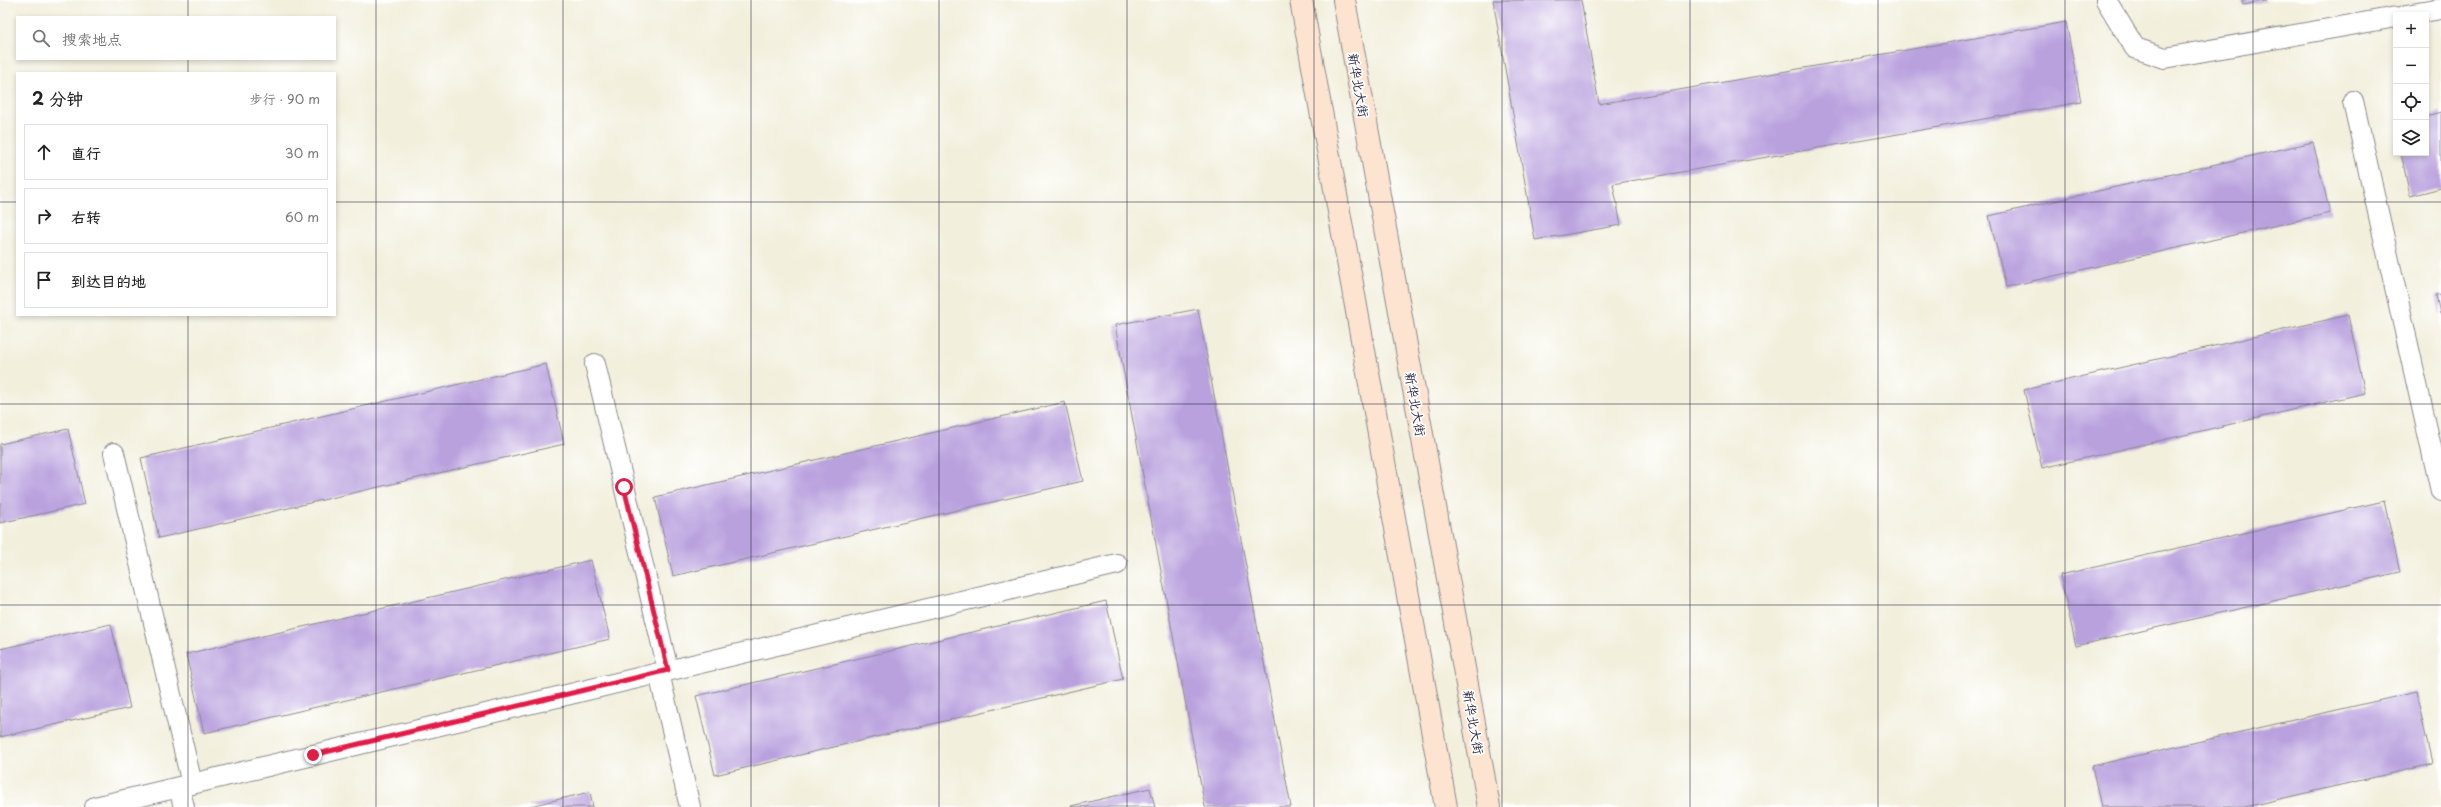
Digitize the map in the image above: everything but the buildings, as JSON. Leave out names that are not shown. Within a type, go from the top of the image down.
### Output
[{"type":"main road","points":[[1301,0],[1446,807]]},
{"type":"main road","name":"新华北大街","points":[[1344,0],[1489,807]]},
{"type":"lane","points":[[2106,0],[2135,48],[2165,58],[2393,18]]},
{"type":"lane","points":[[2424,12],[2441,9]]},
{"type":"lane","points":[[2353,101],[2441,491]]},
{"type":"lane","points":[[595,364],[664,672],[690,807]]},
{"type":"lane","points":[[114,454],[185,786],[184,807]]},
{"type":"lane","points":[[95,807],[1118,564]]},
{"type":"route","points":[[313,755],[668,670],[624,487]]}]
